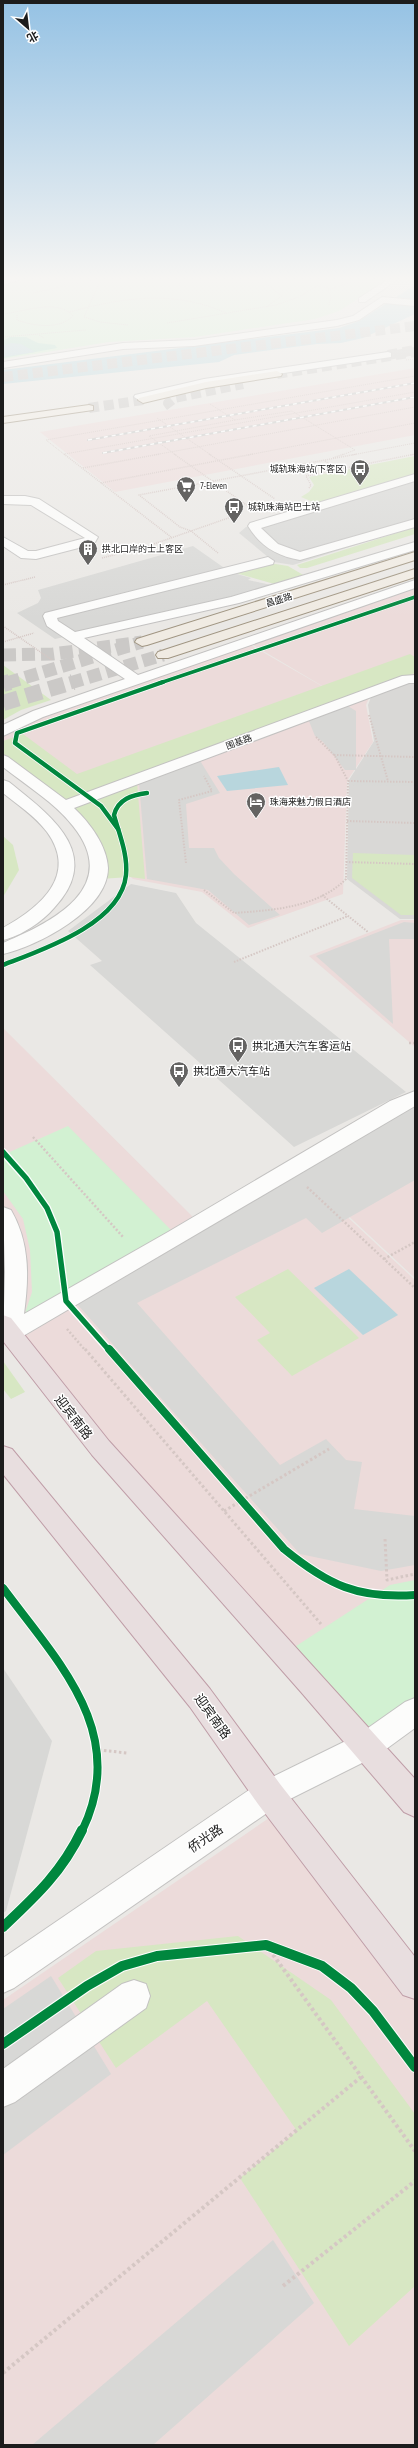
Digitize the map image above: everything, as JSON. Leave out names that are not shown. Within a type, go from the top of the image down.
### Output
[{"type":"highway","name":"迎宾南路","points":[[6,1328],[100,1450],[368,1745],[415,1802]]},
{"type":"highway","name":"迎宾南路","points":[[3,1456],[200,1698],[269,1794],[415,1983]]},
{"type":"main road","points":[[141,398],[175,391]]},
{"type":"main road","points":[[3,420],[89,408]]},
{"type":"main road","name":"昌盛路","points":[[142,642],[415,556]]},
{"type":"main road","name":"昌盛路","points":[[163,655],[415,573]]},
{"type":"street","points":[[141,398],[169,391]]},
{"type":"street","points":[[415,477],[254,526],[259,535],[273,545],[287,554],[300,556],[415,523]]},
{"type":"street","points":[[3,500],[25,500],[35,502],[92,537],[90,541],[36,555],[25,555],[3,541]]},
{"type":"street","points":[[72,637],[234,600],[415,546]]},
{"type":"street","points":[[136,680],[72,637],[49,619],[57,612],[268,560]]},
{"type":"street","points":[[3,731],[38,714],[415,584]]},
{"type":"street","name":"围基路","points":[[63,807],[407,679],[415,679]]},
{"type":"street","points":[[3,760],[63,807],[80,824],[92,841],[99,860],[97,880],[91,894],[78,910],[55,926],[3,949]]},
{"type":"street","points":[[3,785],[42,817],[57,834],[64,850],[67,868],[61,889],[53,903],[30,921],[3,935]]},
{"type":"street","points":[[6,1328],[51,1310],[397,1106],[415,1098]]},
{"type":"street","points":[[3,1215],[9,1225],[17,1256],[16,1295],[6,1328]]},
{"type":"street","name":"侨光路","points":[[3,1977],[269,1794],[368,1745],[415,1711]]},
{"type":"street","points":[[3,2090],[134,1996]]},
{"type":"path","points":[[171,537],[46,440],[327,391]]},
{"type":"path","points":[[65,454],[415,392]]},
{"type":"path","points":[[209,403],[235,420]]},
{"type":"path","points":[[82,468],[415,407]]},
{"type":"path","points":[[253,510],[149,436],[292,410],[355,450],[325,461]]},
{"type":"path","points":[[154,416],[279,502]]},
{"type":"path","points":[[101,483],[415,423]]},
{"type":"path","points":[[237,568],[191,530],[180,527],[139,496],[415,443]]},
{"type":"path","points":[[306,492],[311,485],[306,476],[415,454]]},
{"type":"path","points":[[325,461],[338,469]]},
{"type":"path","points":[[95,560],[171,537],[239,514]]},
{"type":"path","points":[[3,585],[41,575]]},
{"type":"path","points":[[3,626],[52,660]]},
{"type":"path","points":[[3,642],[57,626]]},
{"type":"path","points":[[372,692],[367,705],[374,741],[381,756],[388,781]]},
{"type":"path","points":[[204,890],[234,913],[283,910],[337,890],[346,879],[348,781],[345,770],[323,742],[293,721]]},
{"type":"path","points":[[333,755],[415,757]]},
{"type":"path","points":[[186,862],[179,800],[212,791],[202,773]]},
{"type":"path","points":[[348,781],[415,782]]},
{"type":"path","points":[[347,821],[415,823]]},
{"type":"path","points":[[346,862],[415,864]]},
{"type":"path","points":[[322,895],[368,932]]},
{"type":"path","points":[[234,962],[348,916]]},
{"type":"path","points":[[409,1043],[415,1043]]},
{"type":"path","points":[[33,1137],[141,1258]]},
{"type":"path","points":[[289,1170],[415,1288]]},
{"type":"path","points":[[384,1259],[415,1242]]},
{"type":"path","points":[[51,1310],[321,1624]]},
{"type":"path","points":[[224,1511],[329,1450]]},
{"type":"path","points":[[237,1495],[247,1507]]},
{"type":"path","points":[[385,1539],[387,1580],[415,1574]]},
{"type":"path","points":[[97,1743],[99,1757]]},
{"type":"path","points":[[99,1750],[127,1753]]},
{"type":"path","points":[[258,1946],[266,1945],[280,1950]]},
{"type":"path","points":[[266,1945],[415,2151]]},
{"type":"path","points":[[3,2373],[360,2077]]},
{"type":"path","points":[[284,2286],[415,2181]]},
{"type":"shaded area","points":[[279,391],[415,391],[415,435],[115,492],[40,432]]},
{"type":"shaded area","points":[[415,475],[415,526],[293,565],[274,562],[239,533],[246,527]]},
{"type":"shaded area","points":[[193,546],[230,572],[251,578],[248,580],[276,586],[229,600],[55,639],[17,613],[38,603],[41,598],[38,590]]},
{"type":"shaded area","points":[[415,585],[415,679],[62,806],[3,759],[3,732],[17,723],[247,643],[346,700],[248,642]]},
{"type":"shaded area","points":[[415,679],[415,919],[400,919],[347,879],[349,780],[374,741],[368,705],[373,692]]},
{"type":"shaded area","name":"珠海来魅力假日酒店","points":[[371,693],[366,705],[373,742],[347,781],[343,894],[248,928],[202,892],[133,879],[93,840],[63,807]]},
{"type":"shaded area","points":[[343,703],[356,711],[356,770],[345,770],[323,742],[315,736],[307,716]]},
{"type":"shaded area","points":[[369,758],[415,759],[415,786],[352,785]]},
{"type":"shaded area","points":[[199,759],[220,793],[186,804],[189,848],[214,848],[219,858],[234,874],[280,915],[249,925],[208,890],[147,879],[139,782]]},
{"type":"shaded area","points":[[131,884],[176,893],[196,923],[406,1092],[294,1147],[90,965],[102,961],[68,931]]},
{"type":"shaded area","points":[[401,920],[415,920],[415,1047],[309,956]]},
{"type":"shaded area","points":[[404,922],[415,923],[415,939],[389,939],[393,1024],[316,956]]},
{"type":"shaded area","points":[[3,1028],[199,1223],[12,1331],[11,1224],[3,1212]]},
{"type":"shaded area","points":[[415,1099],[415,1278],[296,1167]]},
{"type":"shaded area","points":[[415,1104],[415,1180],[322,1233],[306,1218],[137,1303],[280,1465],[326,1439],[346,1460],[362,1462],[354,1509],[415,1516],[415,1565],[381,1571],[300,1554],[77,1304]]},
{"type":"shaded area","points":[[295,1168],[415,1280],[415,1709],[369,1743],[12,1334]]},
{"type":"shaded area","points":[[3,1668],[52,1741],[6,1911],[3,1913]]},
{"type":"shaded area","points":[[288,1805],[415,1971],[415,2445],[3,2445],[3,2000]]},
{"type":"shaded area","points":[[51,1976],[111,2074],[3,2155],[3,2009]]},
{"type":"shaded area","points":[[273,2240],[314,2303],[153,2445],[32,2445]]},
{"type":"green space","points":[[415,456],[415,475],[318,504],[301,497],[309,492],[314,485],[309,477]]},
{"type":"green space","points":[[415,527],[415,534],[307,568],[300,568],[297,565]]},
{"type":"green space","points":[[269,563],[288,566],[305,576],[278,585],[232,572]]},
{"type":"green space","points":[[410,654],[415,657],[415,673],[64,803],[3,753],[3,741],[23,734],[77,774]]},
{"type":"green space","points":[[3,665],[51,700],[21,710],[3,720]]},
{"type":"green space","points":[[137,782],[145,879],[130,877],[100,879],[102,859],[67,807]]},
{"type":"green space","points":[[3,836],[13,845],[19,870],[3,897]]},
{"type":"green space","points":[[353,853],[415,855],[415,915],[401,915],[352,878]]},
{"type":"green space","points":[[68,1126],[171,1230],[24,1316],[32,1292],[30,1250],[23,1219],[3,1191],[3,1155]]},
{"type":"green space","points":[[288,1269],[359,1338],[292,1376],[257,1340],[270,1333],[235,1297]]},
{"type":"green space","points":[[3,1361],[25,1392],[11,1399],[3,1389]]},
{"type":"green space","points":[[415,1580],[415,1703],[369,1737],[290,1650],[390,1585]]},
{"type":"green space","points":[[238,1936],[331,2000],[415,2114],[415,2286],[349,2346],[240,2178],[297,2131],[207,2001],[116,2068],[58,1978],[96,1951]]},
{"type":"water","points":[[279,767],[288,785],[227,791],[217,776]]},
{"type":"water","points":[[349,1269],[398,1315],[363,1335],[314,1288]]},
{"type":"tunnel","points":[[171,407],[168,403],[174,398],[207,391]]},
{"type":"tunnel","points":[[89,408],[143,400]]},
{"type":"tunnel","points":[[3,655],[53,654],[142,642]]},
{"type":"tunnel","points":[[7,683],[142,642]]},
{"type":"tunnel","points":[[70,683],[163,655]]},
{"type":"tunnel","points":[[3,684],[10,682]]},
{"type":"tunnel","points":[[3,703],[73,682]]},
{"type":"railway","points":[[88,440],[368,391]]},
{"type":"railway","points":[[103,453],[415,397]]},
{"type":"cycle path","points":[[118,829],[101,806],[15,743],[17,733],[29,727],[415,597]]},
{"type":"cycle path","points":[[3,965],[36,952],[72,935],[89,925],[104,913],[116,899],[124,884],[127,867],[124,849],[114,815],[115,810],[118,805],[126,799],[147,793]]},
{"type":"cycle path","points":[[3,1152],[26,1178],[47,1208],[57,1232],[66,1301],[284,1549],[315,1573],[329,1582],[344,1588],[359,1593],[376,1596],[415,1595]]},
{"type":"cycle path","points":[[3,1588],[50,1650],[73,1683],[82,1699],[89,1715],[95,1737],[98,1760],[97,1782],[92,1804],[85,1825],[75,1846],[63,1865],[44,1889],[3,1927]]},
{"type":"cycle path","points":[[3,2044],[87,1986],[122,1966],[157,1956],[266,1945],[322,1966],[351,1988],[373,2011],[415,2067]]},
{"type":"place","name":"城轨珠海站(下客区)","points":[[360,486]]},
{"type":"place","name":"7-Eleven","points":[[186,503]]},
{"type":"place","name":"城轨珠海站巴士站","points":[[234,524]]},
{"type":"place","name":"拱北口岸的士上客区","points":[[88,566]]},
{"type":"place","name":"珠海来魅力假日酒店","points":[[256,819]]},
{"type":"place","name":"拱北通大汽车客运站","points":[[238,1063]]},
{"type":"place","name":"拱北通大汽车站","points":[[179,1088]]}]
